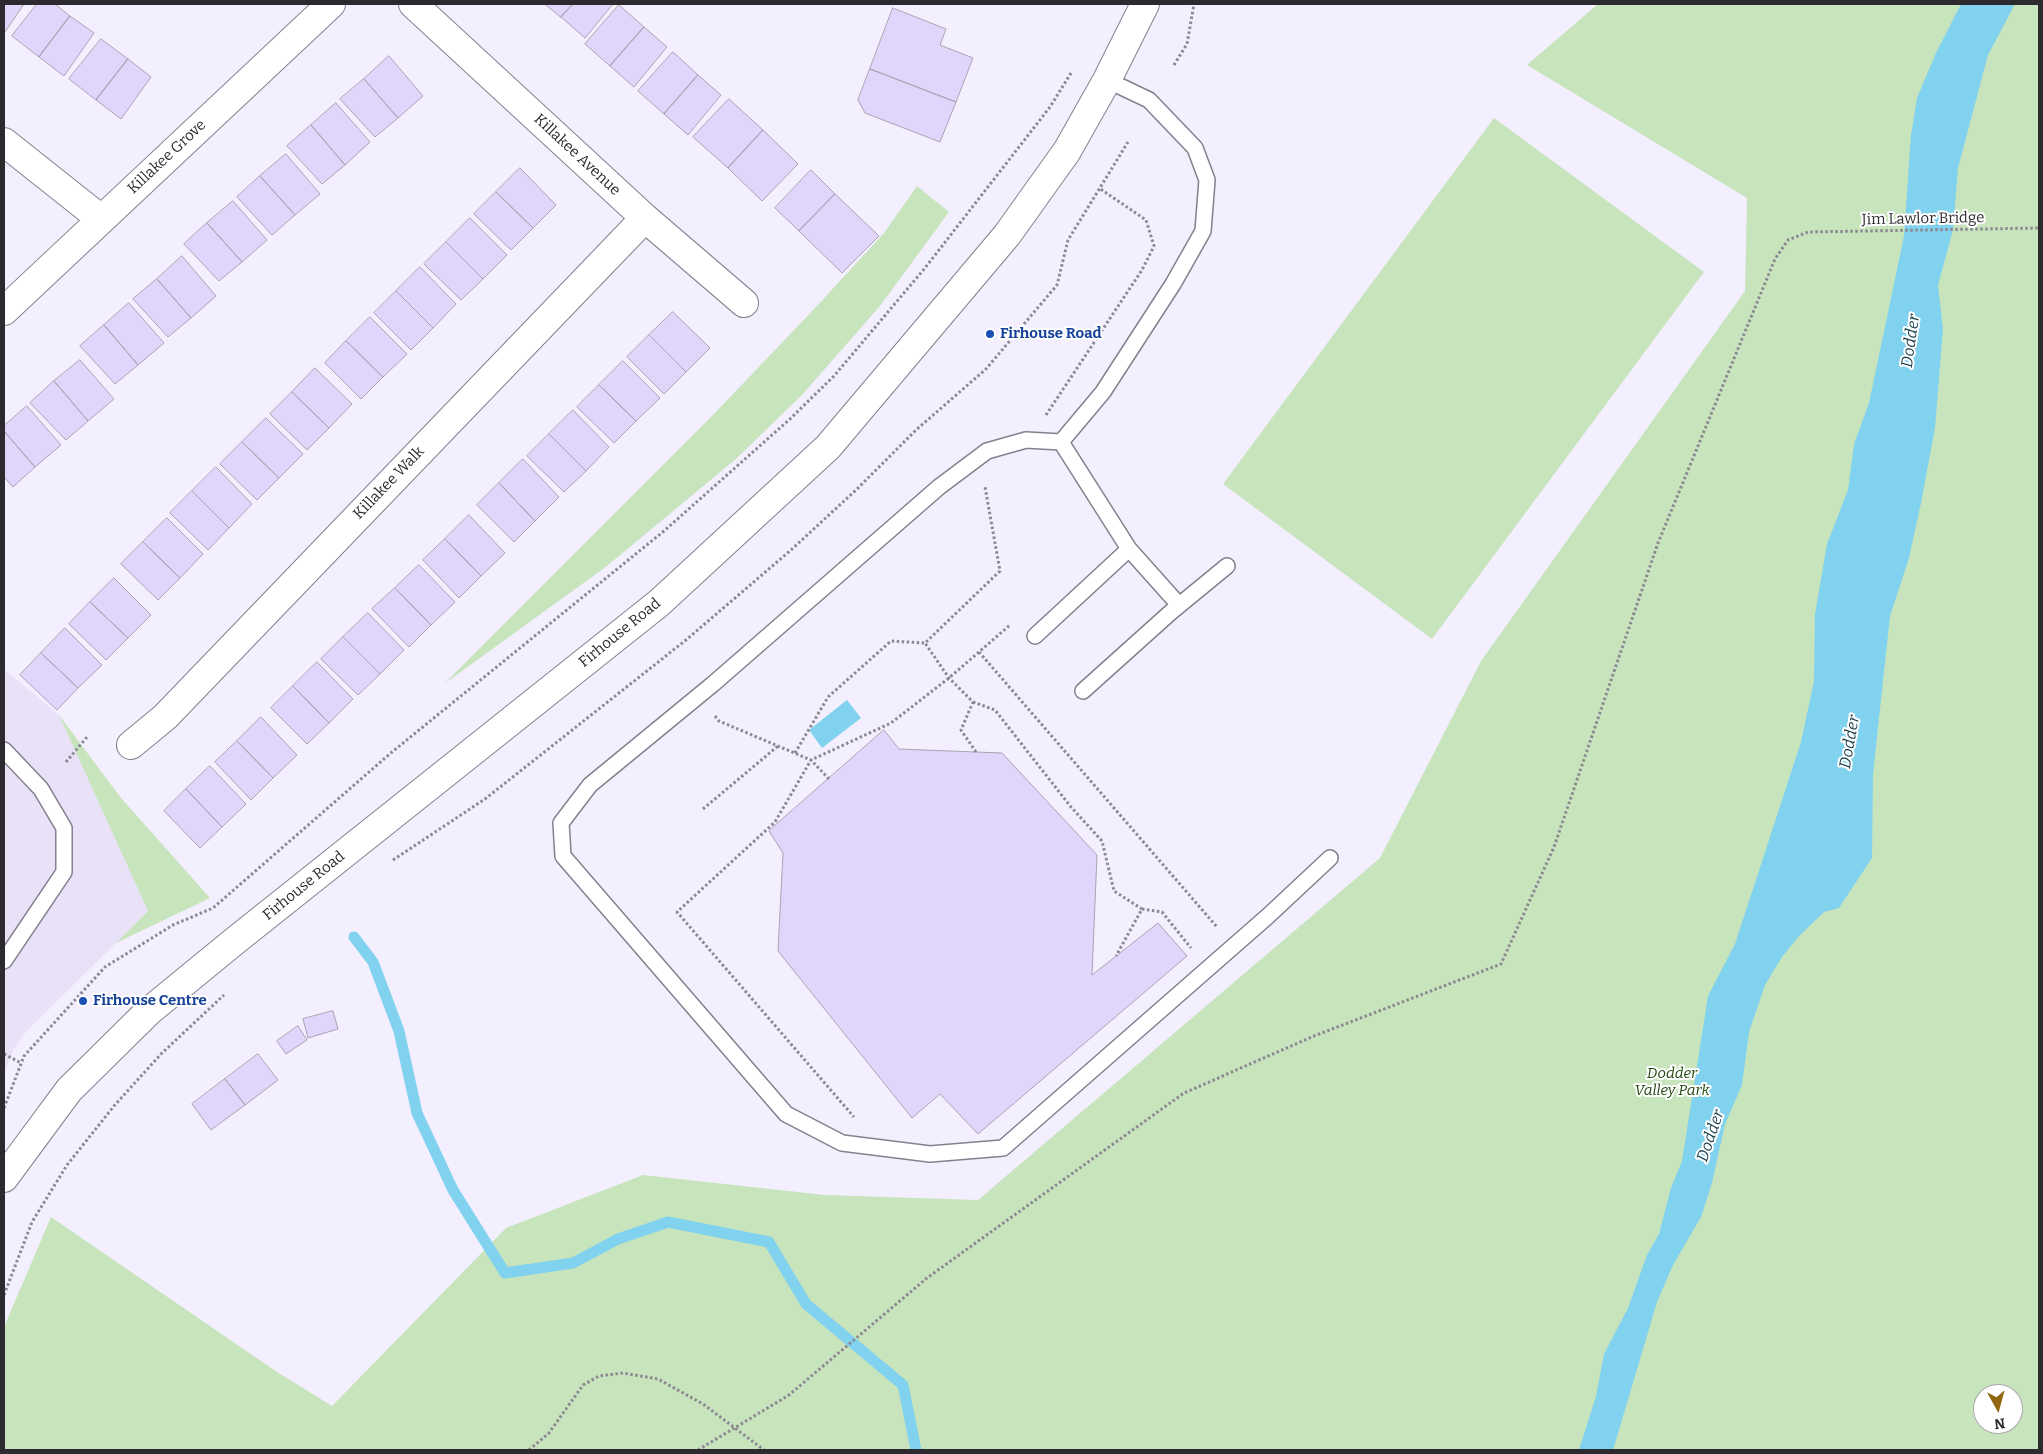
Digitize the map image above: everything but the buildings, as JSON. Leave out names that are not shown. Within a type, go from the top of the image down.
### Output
[{"type":"street","name":"Killakee Grove","points":[[4,311],[331,4]]},
{"type":"street","name":"Killakee Avenue","points":[[413,4],[645,218],[744,304]]},
{"type":"street","name":"Firhouse Road","points":[[4,1178],[69,1090],[148,1012],[658,603],[828,447],[1007,235],[1067,151],[1107,80],[1145,4]]},
{"type":"street","points":[[4,142],[101,219]]},
{"type":"street","name":"Killakee Walk","points":[[132,745],[164,716],[645,218]]},
{"type":"lane","points":[[1061,442],[1103,392],[1173,284],[1203,231],[1207,180],[1195,148],[1149,100],[1107,80]]},
{"type":"lane","points":[[1061,442],[1026,440],[987,451],[939,487],[713,684],[590,785],[561,823],[563,856],[786,1114],[842,1143],[930,1154],[1002,1148],[1268,916],[1330,858]]},
{"type":"lane","points":[[1061,442],[1129,549],[1180,605]]},
{"type":"lane","points":[[1035,636],[1129,549]]},
{"type":"lane","points":[[1082,691],[1227,566]]},
{"type":"lane","points":[[4,750],[41,788],[64,828],[64,872],[4,961]]},
{"type":"path","points":[[1174,65],[1187,44],[1194,4]]},
{"type":"path","points":[[4,1108],[24,1056],[105,967],[173,925],[213,908],[392,752],[664,531],[751,455],[827,382],[925,268],[1050,107],[1073,69]]},
{"type":"path","points":[[385,865],[485,799],[686,640],[792,550],[902,444],[986,368],[1057,285],[1068,240],[1128,142]]},
{"type":"path","points":[[1026,440],[1050,410],[1142,270],[1154,246],[1146,220],[1099,188]]},
{"type":"path","name":"Jim Lawlor Bridge","points":[[734,1428],[789,1395],[927,1278],[1184,1093],[1314,1036],[1501,964],[1554,847],[1658,543],[1775,259],[1788,240],[1808,232],[2039,228]]},
{"type":"path","points":[[795,753],[828,697],[891,641],[924,643],[1000,570],[985,485]]},
{"type":"path","points":[[858,1120],[677,912],[775,822],[811,760],[891,723],[949,678],[1015,620]]},
{"type":"path","points":[[924,643],[949,678],[973,702],[995,710],[1071,807],[1102,841],[1114,891],[1142,909],[1162,912],[1196,954]]},
{"type":"path","points":[[979,652],[1222,932]]},
{"type":"path","points":[[973,702],[961,730],[976,752]]},
{"type":"path","points":[[719,721],[811,760],[829,779]]},
{"type":"path","points":[[66,762],[87,737]]},
{"type":"path","points":[[703,809],[778,746]]},
{"type":"path","points":[[1116,956],[1142,909]]},
{"type":"path","points":[[4,1295],[32,1222],[67,1165],[114,1106],[161,1054],[228,991]]},
{"type":"path","points":[[4,1054],[20,1063]]},
{"type":"path","points":[[529,1450],[549,1433],[583,1385],[599,1376],[623,1373],[658,1379],[703,1404],[764,1450]]},
{"type":"path","points":[[698,1450],[734,1428]]},
{"type":"shaded area","points":[[4,669],[59,715],[148,911],[25,1033],[13,1050],[4,1074]]},
{"type":"green space","name":"Dodder Valley Park","points":[[1598,4],[2039,4],[2039,1450],[4,1450],[4,1327],[51,1217],[277,1372],[332,1406],[506,1228],[643,1175],[825,1195],[978,1200],[1380,858],[1481,661],[1745,291],[1747,198],[1527,65]]},
{"type":"green space","points":[[1494,118],[1704,272],[1432,639],[1223,484]]},
{"type":"green space","points":[[917,186],[949,212],[880,306],[802,395],[737,458],[607,566],[444,684],[711,417],[816,307],[884,233]]},
{"type":"green space","points":[[59,715],[121,798],[210,898],[116,943],[148,911]]},
{"type":"water","name":"Dodder","points":[[1961,4],[2015,4],[1988,55],[1958,168],[1953,230],[1938,285],[1943,329],[1935,428],[1909,558],[1890,616],[1873,774],[1872,858],[1839,908],[1824,912],[1799,936],[1782,957],[1765,985],[1749,1032],[1742,1085],[1725,1124],[1712,1183],[1701,1217],[1673,1265],[1657,1302],[1613,1450],[1579,1450],[1596,1396],[1604,1354],[1628,1308],[1647,1255],[1659,1234],[1671,1188],[1682,1161],[1708,996],[1735,944],[1801,742],[1814,681],[1815,614],[1827,544],[1848,490],[1854,444],[1869,403],[1904,236],[1911,135],[1917,98],[1936,53]]},
{"type":"water","points":[[847,700],[861,718],[822,748],[809,730]]},
{"type":"waterway","points":[[354,937],[373,962],[399,1031],[417,1113],[453,1190],[505,1273],[573,1263],[618,1239],[668,1222],[769,1242],[806,1304],[903,1385],[916,1450]]},
{"type":"place","name":"Firhouse Road","points":[[990,334]]},
{"type":"place","name":"Firhouse Centre","points":[[83,1001]]}]
